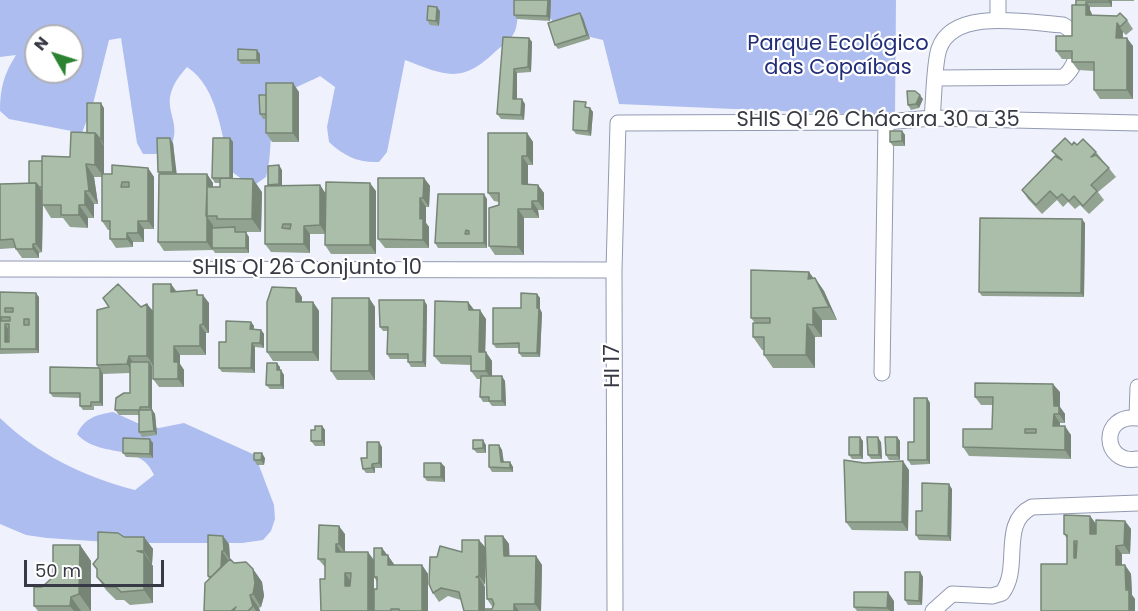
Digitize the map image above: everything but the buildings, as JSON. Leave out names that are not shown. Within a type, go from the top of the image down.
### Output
[{"type":"street","points":[[998,0],[998,20]]},
{"type":"street","points":[[932,118],[937,56],[948,34],[954,29],[975,22],[998,20],[1063,26],[1070,29],[1077,46],[1074,66],[1064,77],[937,78]]},
{"type":"street","name":"SHIS QI 26 Chácara 30 a 35","points":[[621,122],[886,122],[932,118],[1137,123]]},
{"type":"street","name":"HI 17","points":[[615,611],[614,270],[616,129],[621,122]]},
{"type":"street","points":[[882,373],[886,122]]},
{"type":"street","name":"SHIS QI 26 Conjunto 10","points":[[0,269],[614,270]]},
{"type":"street","points":[[1138,387],[1137,417],[1125,417],[1115,423],[1110,433],[1110,444],[1116,454],[1126,460],[1138,459]]},
{"type":"street","points":[[933,611],[952,594],[959,592],[992,596],[1002,593],[1010,574],[1016,520],[1032,507],[1138,504]]},
{"type":"green space","points":[[0,0],[523,0],[519,8],[515,31],[511,37],[473,69],[463,73],[443,73],[405,60],[387,152],[379,162],[352,158],[329,142],[327,127],[335,87],[320,76],[290,91],[283,97],[274,115],[266,177],[256,184],[243,180],[231,171],[212,100],[198,76],[187,67],[171,92],[174,136],[171,147],[156,154],[143,154],[137,143],[121,38],[109,40],[93,104],[82,133],[9,119],[0,111],[3,82],[16,55],[0,57]]},
{"type":"green space","name":"Parque Ecológico das Copaíbas","points":[[549,0],[896,0],[895,116],[619,104],[603,40],[571,32],[558,25],[547,14]]},
{"type":"green space","points":[[113,412],[144,426],[159,428],[184,423],[255,455],[274,505],[275,519],[271,531],[263,540],[242,543],[122,543],[26,535],[0,524],[0,418],[46,454],[80,471],[135,490],[154,475],[148,465],[140,458],[130,454],[86,442],[77,434],[83,424],[91,418]]}]
